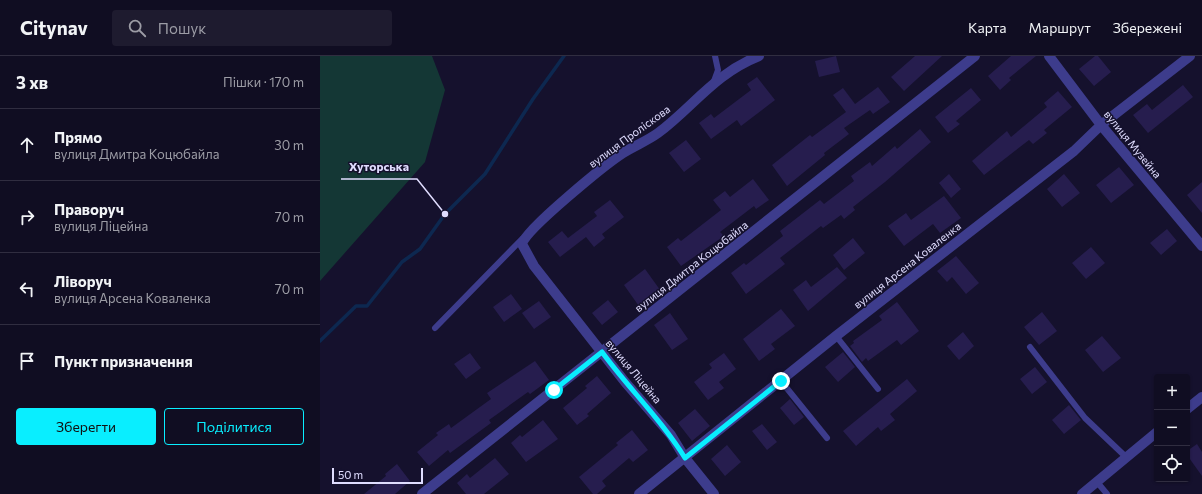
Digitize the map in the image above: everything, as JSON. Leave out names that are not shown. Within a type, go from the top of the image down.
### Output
[{"type":"street","name":"вулиця Проліскова","points":[[523,238],[542,219],[622,154],[658,133],[714,81],[736,66],[758,56]]},
{"type":"street","name":"вулиця Дмитра Коцюбайла","points":[[422,494],[975,56]]},
{"type":"street","name":"вулиця Музейна","points":[[1049,56],[1101,125],[1202,246]]},
{"type":"street","name":"вулиця Арсена Коваленка","points":[[638,494],[836,336],[1074,151],[1101,125],[1190,56]]},
{"type":"street","name":"вулиця Ліцейна","points":[[523,238],[521,246],[534,266],[625,382],[671,435],[685,458],[714,494]]},
{"type":"street","points":[[1190,407],[1202,397]]},
{"type":"street","points":[[1082,494],[1154,434]]},
{"type":"lane","points":[[714,81],[718,70],[715,56]]},
{"type":"lane","points":[[435,328],[523,238]]},
{"type":"lane","points":[[836,336],[878,389]]},
{"type":"lane","points":[[1030,347],[1085,418],[1126,457]]},
{"type":"lane","points":[[781,381],[827,438]]},
{"type":"lane","points":[[1097,482],[1107,494]]},
{"type":"green space","points":[[320,56],[432,56],[445,90],[425,162],[320,281]]},
{"type":"building","points":[[836,56],[840,72],[819,77],[815,61]]},
{"type":"building","points":[[915,56],[942,56],[904,91],[891,77]]},
{"type":"building","points":[[1011,56],[1036,56],[1009,78],[1011,80],[1000,90],[988,76]]},
{"type":"building","points":[[1095,56],[1098,56],[1111,72],[1094,86],[1079,69]]},
{"type":"building","points":[[757,77],[775,100],[741,126],[737,120],[711,139],[699,123],[711,114],[714,118],[751,90],[747,84]]},
{"type":"building","points":[[1183,85],[1193,97],[1148,133],[1133,115],[1147,104],[1152,110]]},
{"type":"building","points":[[878,87],[890,102],[873,114],[870,110],[844,128],[849,134],[824,153],[825,155],[787,186],[772,165],[810,135],[812,137],[846,112],[833,95],[843,88],[855,104]]},
{"type":"building","points":[[971,88],[981,100],[956,121],[960,124],[948,133],[935,117]]},
{"type":"building","points":[[1058,91],[1072,107],[1044,130],[1047,133],[1033,144],[1029,140],[984,175],[972,161],[1007,131],[1011,137],[1047,107],[1044,103]]},
{"type":"building","points":[[920,129],[931,142],[885,182],[853,207],[855,210],[844,219],[841,215],[823,228],[821,226],[780,258],[785,264],[746,294],[731,273],[744,263],[746,265],[783,236],[780,231],[820,200],[824,204],[854,181],[851,176],[870,162],[872,166],[895,146],[897,149]]},
{"type":"building","points":[[686,140],[701,159],[684,172],[669,153]]},
{"type":"building","points":[[1119,167],[1134,185],[1111,203],[1096,185]]},
{"type":"building","points":[[949,174],[961,189],[951,198],[939,183]]},
{"type":"building","points":[[1064,174],[1080,193],[1062,207],[1047,189]]},
{"type":"building","points":[[753,179],[769,200],[756,209],[754,206],[720,232],[724,236],[681,266],[667,247],[678,238],[681,241],[721,210],[713,200],[725,191],[730,197]]},
{"type":"building","points":[[1202,182],[1202,213],[1187,195]]},
{"type":"building","points":[[944,196],[961,218],[940,233],[933,224],[904,246],[888,226],[906,213],[911,220]]},
{"type":"building","points":[[610,200],[624,217],[602,234],[605,238],[594,247],[586,237],[560,257],[548,242],[562,231],[568,238],[597,216],[594,212]]},
{"type":"building","points":[[1167,229],[1177,241],[1161,255],[1150,243]]},
{"type":"building","points":[[853,238],[865,253],[844,270],[833,255]]},
{"type":"building","points":[[1091,247],[1105,263],[1086,279],[1072,263]]},
{"type":"building","points":[[956,256],[979,283],[966,294],[952,277],[947,282],[937,271]]},
{"type":"building","points":[[837,267],[847,278],[808,311],[793,290],[806,280],[811,287]]},
{"type":"building","points":[[645,269],[663,294],[641,309],[624,285]]},
{"type":"building","points":[[511,294],[522,309],[504,322],[493,307]]},
{"type":"building","points":[[608,300],[618,312],[602,325],[592,313]]},
{"type":"building","points":[[539,301],[551,317],[534,329],[522,313]]},
{"type":"building","points":[[897,302],[919,331],[901,345],[897,340],[868,361],[866,358],[862,362],[850,346],[854,343],[853,341],[882,320],[879,316]]},
{"type":"building","points":[[781,309],[795,326],[771,344],[775,349],[759,361],[743,339]]},
{"type":"building","points":[[1042,312],[1057,331],[1039,345],[1024,327]]},
{"type":"building","points":[[670,313],[688,339],[672,350],[654,325]]},
{"type":"building","points":[[963,332],[974,346],[959,360],[947,346]]},
{"type":"building","points":[[1102,336],[1121,358],[1103,372],[1085,350]]},
{"type":"building","points":[[843,352],[855,367],[838,382],[825,367]]},
{"type":"building","points":[[470,353],[481,368],[466,379],[454,364]]},
{"type":"building","points":[[724,353],[736,369],[719,382],[724,388],[708,400],[694,382],[712,368],[709,364]]},
{"type":"building","points":[[535,361],[549,380],[530,394],[528,392],[489,420],[491,423],[450,453],[448,450],[429,466],[417,452],[438,435],[436,433],[449,424],[451,428],[491,399],[487,393]]},
{"type":"building","points":[[1035,367],[1047,382],[1032,394],[1020,379]]},
{"type":"building","points":[[597,376],[611,393],[587,414],[589,416],[577,425],[563,408],[587,388],[585,386]]},
{"type":"building","points":[[907,379],[917,391],[890,414],[895,420],[881,431],[878,427],[856,446],[843,431]]},
{"type":"building","points":[[790,399],[804,417],[794,425],[780,408]]},
{"type":"building","points":[[1069,405],[1081,420],[1064,434],[1052,420]]},
{"type":"building","points":[[695,409],[710,426],[692,441],[678,423]]},
{"type":"building","points":[[543,420],[558,439],[526,462],[511,443],[520,435],[522,437]]},
{"type":"building","points":[[762,424],[777,442],[767,450],[752,431]]},
{"type":"building","points":[[632,430],[648,450],[633,462],[629,458],[602,481],[606,486],[597,494],[593,494],[579,477],[618,445],[616,443]]},
{"type":"building","points":[[1197,444],[1202,452],[1202,476],[1190,459],[1190,449]]},
{"type":"building","points":[[727,445],[741,462],[725,476],[711,459]]},
{"type":"building","points":[[495,458],[509,474],[484,494],[466,494],[457,483],[467,474],[470,478]]},
{"type":"building","points":[[397,464],[410,481],[395,494],[364,494],[386,476],[385,474]]},
{"type":"waterway","points":[[320,341],[356,306],[367,306],[402,262],[420,249],[445,214],[485,174],[533,99],[564,56]]},
{"type":"place","name":"Хуторська","points":[[445,214]]},
{"type":"route","points":[[554,390],[602,352],[625,382],[671,435],[685,458],[781,381]]}]
